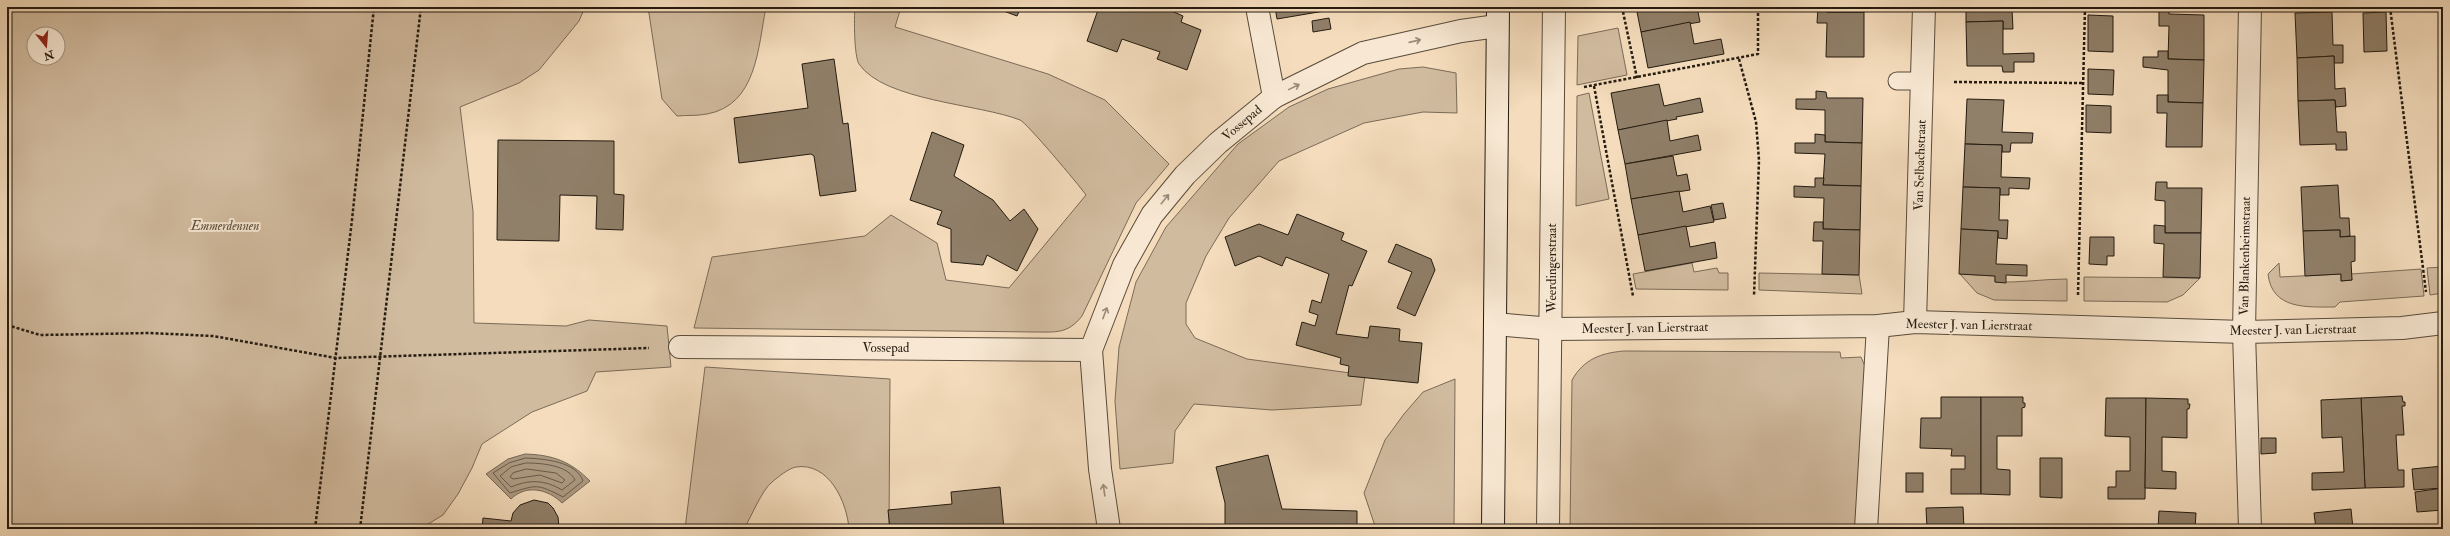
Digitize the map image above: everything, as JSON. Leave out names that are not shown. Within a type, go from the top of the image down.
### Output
[{"type":"street","points":[[1257,7],[1274,97]]},
{"type":"street","name":"Weerdingerstraat","points":[[1548,529],[1552,329],[1554,7]]},
{"type":"street","name":"Van Selbachstraat","points":[[1916,322],[1924,7]]},
{"type":"street","name":"Van Blankenheimstraat","points":[[2250,7],[2244,332],[2250,529]]},
{"type":"street","points":[[1493,529],[1497,16]]},
{"type":"street","name":"Vossepad","points":[[1109,529],[1100,469],[1091,350],[1124,265],[1152,215],[1185,175],[1218,143],[1274,97],[1363,53],[1461,31],[1497,16]]},
{"type":"street","name":"Meester J. van Lierstraat","points":[[1495,324],[1552,329],[1878,326],[1916,322],[2244,332],[2402,328],[2437,324]]},
{"type":"street","points":[[1866,529],[1878,326]]},
{"type":"street","name":"Vossepad","points":[[680,347],[1091,350]]},
{"type":"lane","points":[[1897,81],[1923,81]]},
{"type":"path","points":[[315,529],[336,358],[374,7]]},
{"type":"path","points":[[360,529],[421,7]]},
{"type":"path","points":[[1622,7],[1637,78]]},
{"type":"path","points":[[1554,93],[1739,59],[1758,54],[1758,7]]},
{"type":"path","points":[[2077,327],[2085,7]]},
{"type":"path","points":[[2390,7],[2437,324]]},
{"type":"path","points":[[1739,59],[1756,122],[1759,160],[1753,327]]},
{"type":"path","points":[[1923,81],[2083,83]]},
{"type":"path","points":[[1594,86],[1639,328]]},
{"type":"path","points":[[7,326],[40,335],[150,333],[213,336],[336,358],[680,347]]},
{"type":"green space","name":"Emmerdennen","points":[[7,7],[585,7],[579,21],[539,70],[519,83],[460,107],[473,211],[474,323],[566,326],[589,320],[667,326],[671,367],[596,372],[587,391],[532,412],[482,444],[472,468],[458,494],[443,515],[420,529],[7,529]]},
{"type":"green space","points":[[648,7],[766,7],[757,56],[752,72],[746,87],[736,99],[724,108],[707,114],[677,116],[662,99]]},
{"type":"green space","points":[[855,7],[901,7],[895,27],[1048,74],[1105,100],[1169,164],[1136,203],[1082,316],[1072,326],[1055,332],[694,328],[712,257],[865,236],[891,215],[937,243],[946,280],[1009,288],[1086,195],[1042,142],[1020,120],[910,94],[889,86],[871,76],[857,60],[854,19]]},
{"type":"green space","points":[[1618,28],[1627,75],[1577,85],[1578,36]]},
{"type":"green space","points":[[1423,67],[1456,73],[1457,113],[1423,112],[1364,123],[1279,161],[1229,218],[1206,256],[1186,303],[1186,324],[1195,338],[1247,359],[1365,375],[1361,405],[1272,410],[1194,404],[1175,431],[1173,463],[1120,469],[1115,401],[1119,347],[1136,282],[1166,227],[1238,144],[1289,107],[1328,89],[1399,69]]},
{"type":"green space","points":[[1589,93],[1609,199],[1576,206],[1577,96]]},
{"type":"green space","points":[[1692,263],[1694,272],[1717,268],[1719,273],[1728,273],[1728,290],[1636,289],[1633,274]]},
{"type":"green space","points":[[2279,263],[2280,277],[2341,274],[2341,281],[2352,280],[2351,274],[2421,269],[2424,296],[2340,302],[2335,307],[2313,307],[2292,304],[2276,294],[2271,286],[2268,274]]},
{"type":"green space","points":[[2443,267],[2443,293],[2430,295],[2427,268]]},
{"type":"green space","points":[[1759,273],[1859,275],[1862,294],[1759,290]]},
{"type":"green space","points":[[1960,274],[1995,276],[1995,282],[2067,279],[2067,301],[1994,300],[1977,293]]},
{"type":"green space","points":[[2084,277],[2200,278],[2183,295],[2167,302],[2084,301]]},
{"type":"green space","points":[[1624,351],[1840,352],[1841,358],[1861,357],[1867,371],[1858,529],[1570,529],[1572,380],[1582,367],[1594,358],[1608,353]]},
{"type":"green space","points":[[705,367],[890,379],[889,529],[849,529],[845,507],[834,486],[827,477],[808,467],[796,467],[784,473],[768,486],[744,529],[685,529]]},
{"type":"green space","points":[[1455,379],[1454,529],[1376,529],[1364,493],[1385,440],[1404,414],[1423,392]]},
{"type":"water","points":[[525,454],[544,456],[560,460],[575,468],[590,481],[562,503],[550,494],[537,490],[523,491],[511,499],[486,474],[508,459]]},
{"type":"building","points":[[993,7],[1021,7],[1017,16]]},
{"type":"building","points":[[1099,7],[1163,7],[1183,16],[1181,22],[1201,30],[1187,70],[1157,59],[1160,52],[1122,39],[1117,52],[1087,41]]},
{"type":"building","points":[[1275,7],[1348,7],[1277,19]]},
{"type":"building","points":[[1636,7],[1697,7],[1700,22],[1641,32]]},
{"type":"building","points":[[1818,7],[1827,7],[1827,12],[1864,12],[1864,57],[1826,57],[1827,23],[1817,23]]},
{"type":"building","points":[[1827,7],[1864,7],[1864,12],[1827,12]]},
{"type":"building","points":[[1966,7],[2003,7],[2003,10],[2012,10],[2013,29],[2003,29],[2003,21],[1966,22]]},
{"type":"building","points":[[2159,8],[2169,8],[2169,14],[2204,15],[2204,60],[2168,59],[2169,26],[2159,26]]},
{"type":"building","points":[[2332,12],[2333,45],[2343,45],[2343,63],[2334,63],[2334,56],[2297,58],[2295,13]]},
{"type":"building","points":[[2386,12],[2387,51],[2364,52],[2363,13]]},
{"type":"building","points":[[2088,15],[2113,16],[2113,52],[2088,51]]},
{"type":"building","points":[[1329,18],[1331,29],[1313,32],[1312,21]]},
{"type":"building","points":[[2003,21],[2003,54],[2034,53],[2034,62],[2014,62],[2014,72],[2003,72],[2002,66],[1967,66],[1966,22]]},
{"type":"building","points":[[1690,22],[1694,44],[1721,39],[1724,54],[1648,68],[1641,32]]},
{"type":"building","points":[[2158,51],[2168,51],[2168,59],[2204,60],[2203,103],[2168,102],[2168,70],[2143,67],[2143,57],[2158,57]]},
{"type":"building","points":[[2334,56],[2335,89],[2345,88],[2346,106],[2336,107],[2335,100],[2298,101],[2297,58]]},
{"type":"building","points":[[834,59],[843,124],[848,123],[856,191],[820,196],[814,156],[811,154],[739,163],[734,118],[808,108],[802,64]]},
{"type":"building","points":[[2088,69],[2114,70],[2113,95],[2088,94]]},
{"type":"building","points":[[1659,84],[1664,106],[1700,98],[1703,112],[1676,117],[1677,119],[1618,130],[1611,93]]},
{"type":"building","points":[[1816,91],[1826,92],[1827,98],[1863,98],[1862,143],[1825,142],[1825,110],[1796,109],[1796,99],[1816,99]]},
{"type":"building","points":[[2157,95],[2168,95],[2168,102],[2203,103],[2202,147],[2166,147],[2167,113],[2157,113]]},
{"type":"building","points":[[1967,99],[2004,100],[2002,132],[2033,133],[2032,143],[2011,143],[2010,152],[2002,152],[2002,145],[1965,144]]},
{"type":"building","points":[[2335,100],[2337,132],[2346,132],[2347,150],[2336,150],[2336,144],[2300,145],[2298,101]]},
{"type":"building","points":[[2086,105],[2111,106],[2111,133],[2086,132]]},
{"type":"building","points":[[1667,120],[1670,141],[1698,135],[1701,150],[1625,164],[1618,130]]},
{"type":"building","points":[[932,132],[964,145],[954,176],[993,200],[1010,221],[1024,209],[1038,229],[1017,271],[987,255],[983,265],[951,262],[951,229],[937,224],[942,211],[910,200]]},
{"type":"building","points":[[1815,134],[1825,135],[1825,142],[1862,143],[1861,186],[1823,185],[1825,154],[1795,153],[1795,143],[1815,143]]},
{"type":"building","points":[[498,140],[614,141],[614,194],[624,195],[623,230],[596,229],[597,196],[560,195],[559,241],[497,240]]},
{"type":"building","points":[[1965,144],[2002,145],[2001,177],[2030,178],[2029,189],[2009,188],[2009,195],[2000,195],[2000,188],[1963,187]]},
{"type":"building","points":[[1673,156],[1677,176],[1687,174],[1690,190],[1631,199],[1625,164]]},
{"type":"building","points":[[1815,178],[1824,178],[1823,185],[1861,186],[1860,230],[1823,229],[1824,198],[1794,197],[1794,186],[1815,187]]},
{"type":"building","points":[[2156,182],[2167,182],[2167,188],[2202,188],[2201,233],[2165,233],[2165,201],[2155,200]]},
{"type":"building","points":[[2338,185],[2340,218],[2349,218],[2350,236],[2340,237],[2340,230],[2303,231],[2301,187]]},
{"type":"building","points":[[1963,187],[2000,188],[1999,220],[2008,220],[2007,239],[1998,238],[1998,231],[1961,229]]},
{"type":"building","points":[[1679,191],[1683,212],[1710,206],[1714,222],[1638,235],[1631,199]]},
{"type":"building","points":[[1723,203],[1726,218],[1714,220],[1711,205]]},
{"type":"building","points":[[1297,214],[1344,233],[1341,240],[1367,251],[1352,286],[1349,285],[1336,334],[1368,338],[1370,326],[1400,329],[1399,341],[1422,343],[1418,383],[1348,376],[1349,366],[1340,364],[1341,358],[1296,345],[1302,322],[1315,326],[1318,315],[1309,312],[1312,300],[1321,303],[1329,274],[1286,257],[1282,266],[1259,256],[1235,266],[1225,237],[1259,224],[1288,235]]},
{"type":"building","points":[[1814,222],[1823,222],[1823,229],[1860,230],[1859,275],[1822,274],[1823,241],[1813,241]]},
{"type":"building","points":[[2154,225],[2165,226],[2165,233],[2201,233],[2200,278],[2163,277],[2164,244],[2154,243]]},
{"type":"building","points":[[1686,226],[1690,247],[1715,242],[1717,258],[1645,271],[1638,235]]},
{"type":"building","points":[[1961,229],[1998,231],[1996,264],[2027,265],[2027,276],[2006,275],[2006,283],[1995,282],[1995,276],[1959,274]]},
{"type":"building","points":[[2340,230],[2340,237],[2355,236],[2355,261],[2351,262],[2352,280],[2341,281],[2341,274],[2305,276],[2303,231]]},
{"type":"building","points":[[2090,237],[2114,237],[2114,256],[2107,256],[2107,265],[2089,264]]},
{"type":"building","points":[[1396,244],[1431,259],[1435,270],[1415,316],[1397,308],[1412,272],[1388,262]]},
{"type":"building","points":[[2402,396],[2403,402],[2405,402],[2405,406],[2402,406],[2404,435],[2396,435],[2398,470],[2404,470],[2404,487],[2365,488],[2361,398]]},
{"type":"building","points":[[1941,397],[1981,397],[1981,494],[1951,494],[1951,469],[1965,469],[1965,456],[1951,456],[1952,449],[1920,448],[1921,418],[1941,418]]},
{"type":"building","points":[[1981,397],[2023,397],[2023,403],[2025,403],[2025,407],[2022,408],[2022,436],[1997,436],[1997,469],[2010,470],[2010,495],[1981,494]]},
{"type":"building","points":[[2106,398],[2146,398],[2145,499],[2108,499],[2108,487],[2116,487],[2116,471],[2130,471],[2130,437],[2105,436]]},
{"type":"building","points":[[2146,398],[2188,399],[2188,404],[2190,404],[2189,409],[2187,409],[2187,438],[2162,437],[2162,471],[2176,472],[2176,489],[2145,488]]},
{"type":"building","points":[[2361,398],[2365,488],[2312,490],[2312,473],[2344,472],[2342,437],[2322,438],[2321,400]]},
{"type":"building","points":[[2261,438],[2276,438],[2276,453],[2261,454]]},
{"type":"building","points":[[1268,455],[1282,509],[1357,511],[1357,529],[1225,529],[1225,503],[1216,467]]},
{"type":"building","points":[[2040,458],[2062,458],[2062,498],[2040,497]]},
{"type":"building","points":[[2443,466],[2443,488],[2414,490],[2412,469]]},
{"type":"building","points":[[1906,473],[1923,473],[1923,492],[1906,492]]},
{"type":"building","points":[[1000,487],[1004,529],[890,529],[888,510],[952,504],[951,492]]},
{"type":"building","points":[[2443,488],[2443,510],[2417,512],[2415,492]]},
{"type":"building","points":[[534,500],[548,503],[553,508],[558,517],[559,527],[573,529],[482,529],[483,518],[511,521],[513,513],[520,505]]},
{"type":"building","points":[[1963,507],[1964,529],[1927,529],[1926,508]]},
{"type":"building","points":[[2351,509],[2353,529],[2316,529],[2314,513]]},
{"type":"building","points":[[2159,511],[2196,513],[2195,529],[2158,529]]}]
